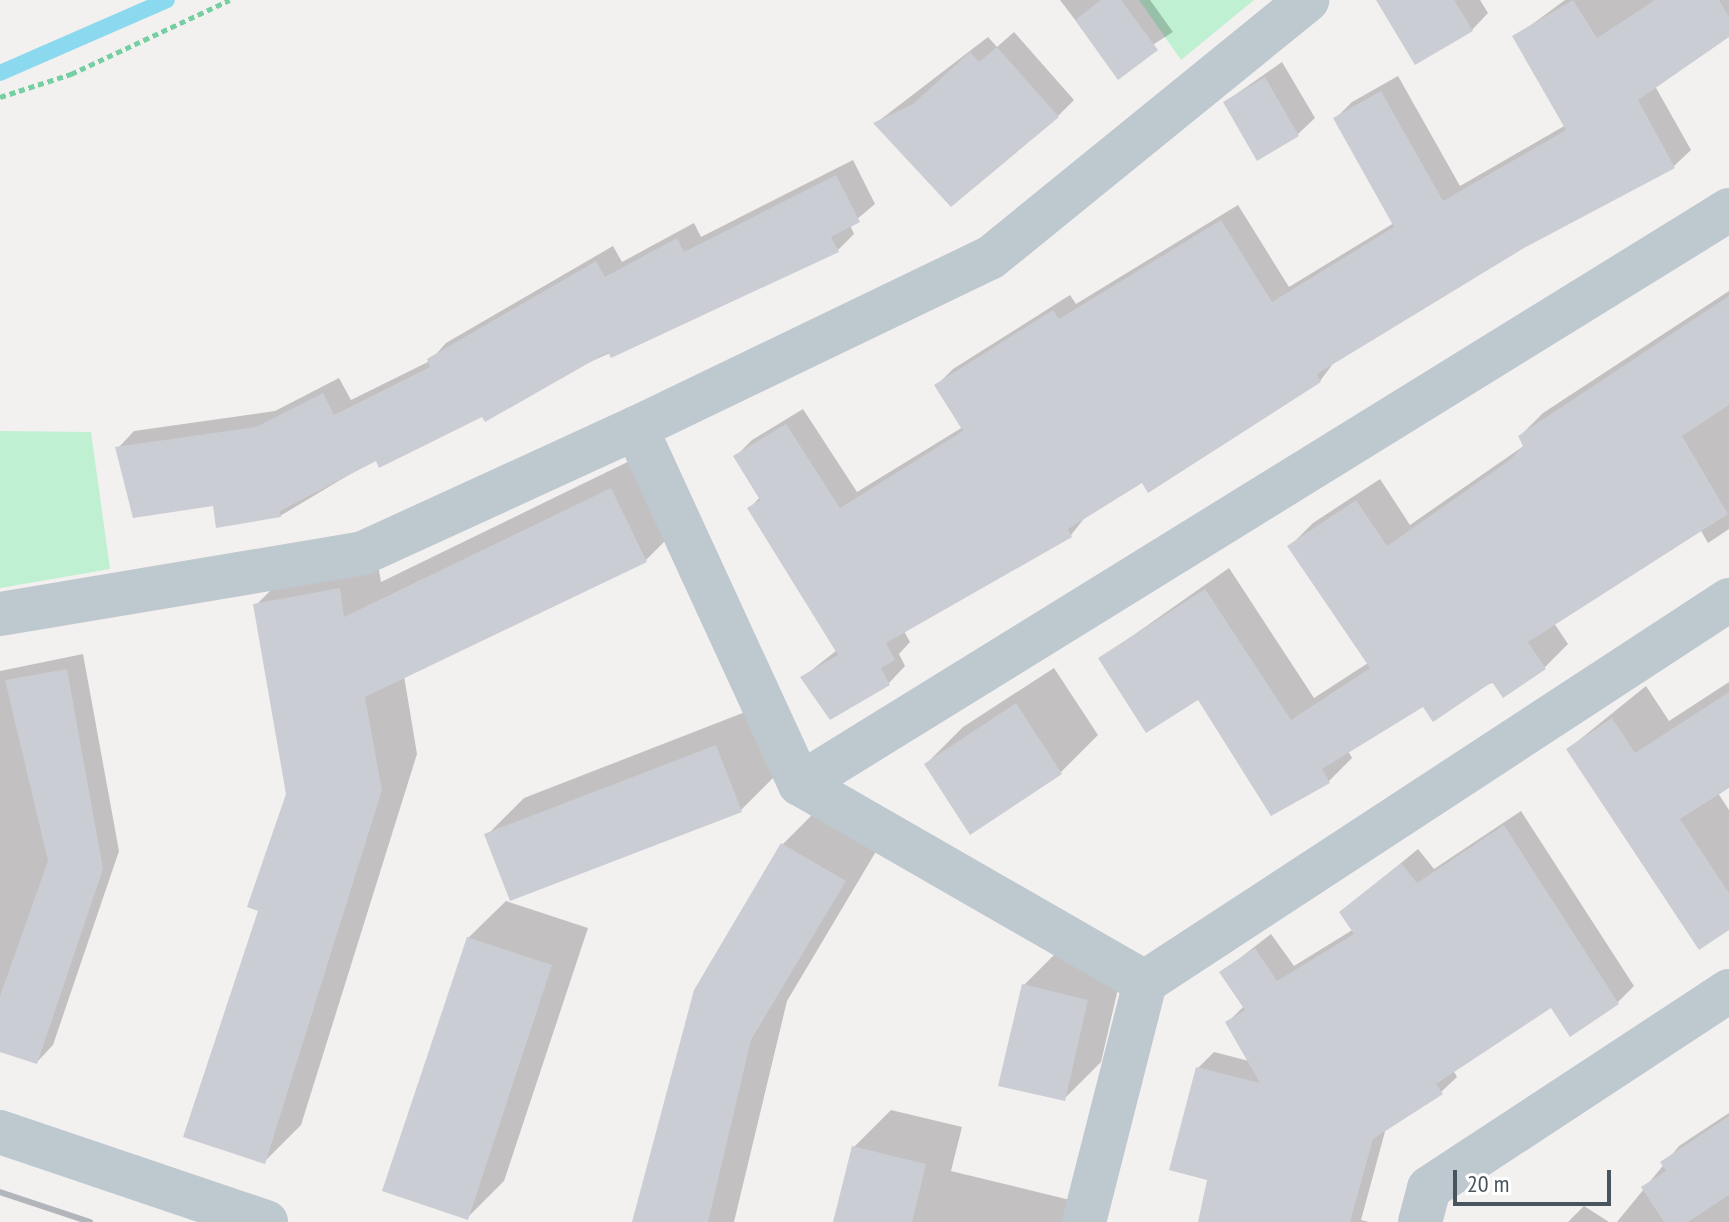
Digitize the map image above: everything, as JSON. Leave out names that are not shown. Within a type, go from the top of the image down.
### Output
[{"type":"street","points":[[0,614],[363,553],[636,428],[990,258],[1307,0]]},
{"type":"street","points":[[800,784],[1729,210]]},
{"type":"street","points":[[636,428],[800,784],[1145,982]]},
{"type":"street","points":[[1084,1222],[1145,982],[1729,600]]},
{"type":"street","points":[[1420,1222],[1429,1188],[1729,991]]},
{"type":"street","points":[[0,1132],[266,1222]]},
{"type":"path","points":[[0,97],[71,74],[230,0]]},
{"type":"green space","points":[[1139,0],[1254,0],[1181,60]]},
{"type":"green space","points":[[0,431],[91,432],[110,569],[0,588]]},
{"type":"building","points":[[1101,0],[1121,0],[1158,50],[1118,80],[1075,20]]},
{"type":"building","points":[[1376,0],[1454,0],[1473,31],[1415,65]]},
{"type":"building","points":[[1573,0],[1597,38],[1655,0],[1719,0],[1729,17],[1729,37],[1638,100],[1675,168],[1524,248],[1317,374],[1321,382],[1148,493],[1142,483],[1068,529],[1072,537],[886,643],[895,660],[881,668],[890,685],[830,720],[800,677],[838,655],[747,508],[760,500],[733,456],[786,424],[840,508],[963,431],[934,385],[1053,310],[1059,319],[1221,220],[1272,302],[1394,227],[1333,118],[1381,91],[1443,201],[1566,130],[1512,36]]},
{"type":"building","points":[[997,47],[1059,117],[951,207],[873,123],[913,104],[970,52],[979,62]]},
{"type":"building","points":[[1265,77],[1299,136],[1257,161],[1223,102]]},
{"type":"building","points":[[836,175],[860,222],[831,237],[839,252],[611,358],[608,352],[485,422],[482,417],[379,468],[376,461],[280,511],[281,517],[216,528],[213,506],[133,518],[115,447],[256,427],[323,393],[334,415],[430,367],[427,359],[596,261],[605,277],[677,238],[684,252]]},
{"type":"building","points":[[1729,296],[1729,405],[1682,436],[1728,514],[1528,642],[1546,669],[1503,698],[1492,682],[1433,722],[1423,707],[1322,769],[1330,783],[1271,816],[1198,700],[1146,733],[1098,658],[1205,589],[1291,720],[1370,668],[1287,546],[1356,500],[1387,546],[1510,460],[1523,446],[1518,436]]},
{"type":"building","points":[[611,488],[647,562],[365,697],[382,790],[265,1164],[183,1137],[258,911],[247,907],[286,794],[253,604],[340,588],[344,617]]},
{"type":"building","points":[[67,669],[103,869],[37,1064],[0,1052],[0,996],[48,861],[5,680]]},
{"type":"building","points":[[1729,692],[1729,788],[1680,819],[1729,893],[1729,930],[1699,950],[1566,749],[1612,718],[1635,753]]},
{"type":"building","points":[[1016,703],[1062,774],[970,835],[924,764]]},
{"type":"building","points":[[716,745],[742,812],[510,901],[484,834]]},
{"type":"building","points":[[1504,825],[1619,1004],[1570,1037],[1551,1008],[1436,1084],[1443,1094],[1373,1139],[1350,1222],[1198,1222],[1207,1180],[1169,1170],[1196,1067],[1260,1083],[1225,1022],[1245,1010],[1219,972],[1255,948],[1277,981],[1354,934],[1339,912],[1401,863],[1417,883]]},
{"type":"building","points":[[781,843],[846,881],[751,1040],[708,1222],[632,1222],[694,990]]},
{"type":"building","points":[[467,937],[552,965],[468,1220],[382,1191]]},
{"type":"building","points":[[1022,984],[1088,1000],[1065,1101],[998,1086]]},
{"type":"building","points":[[1729,1116],[1729,1195],[1688,1222],[1664,1222],[1641,1187],[1666,1171],[1660,1162]]},
{"type":"building","points":[[852,1146],[926,1164],[912,1222],[833,1222]]},
{"type":"waterway","points":[[0,73],[167,0]]},
{"type":"railway","points":[[0,1192],[90,1222]]}]
